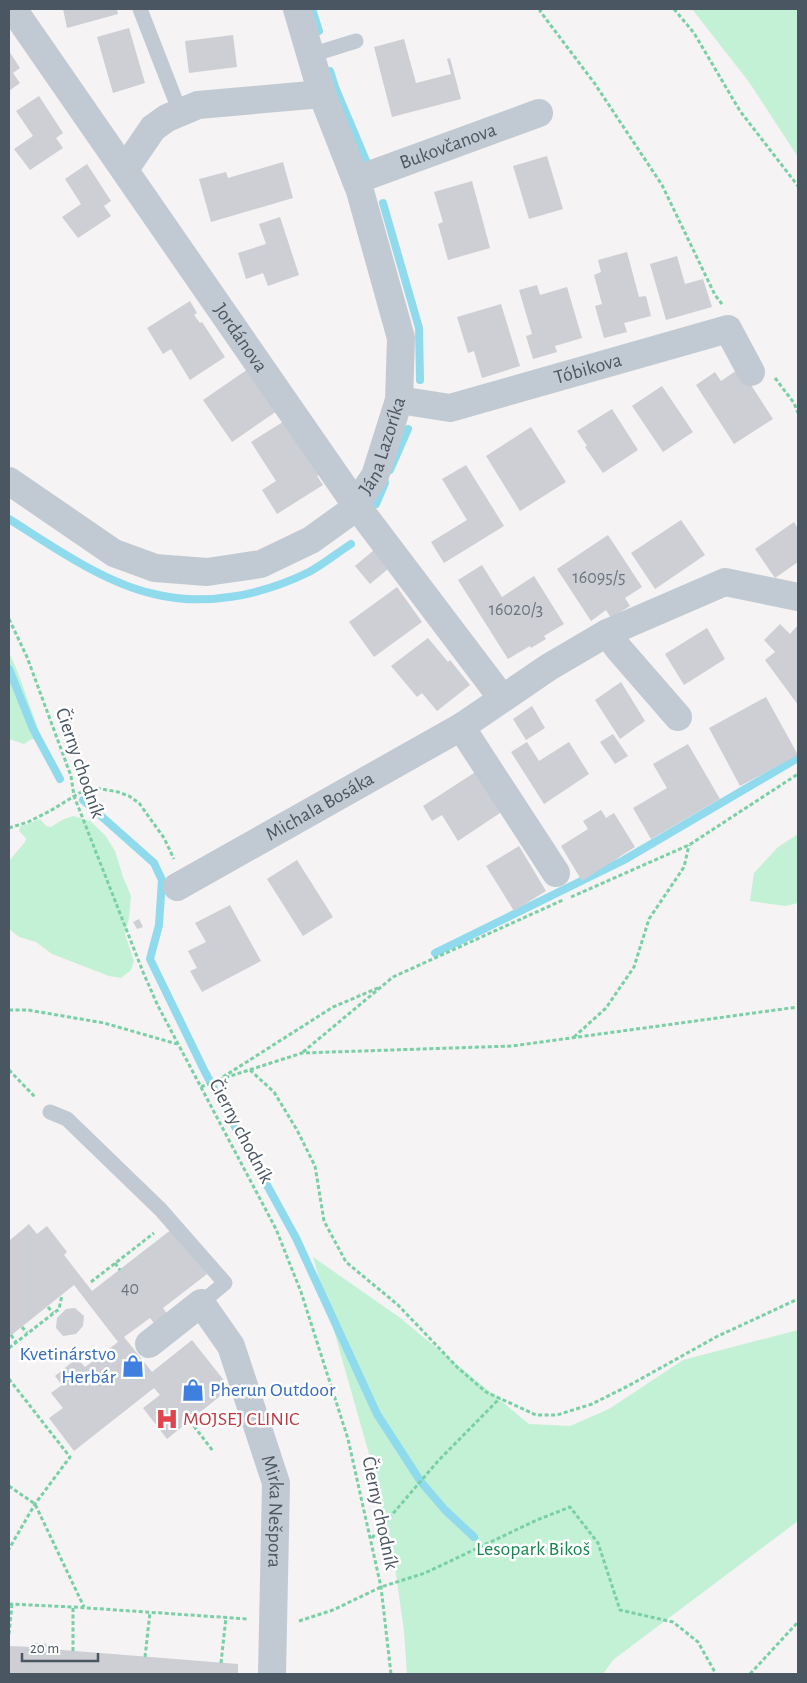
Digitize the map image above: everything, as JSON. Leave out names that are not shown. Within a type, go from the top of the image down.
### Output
[{"type":"street","name":"Jordánova","points":[[12,9],[356,504]]},
{"type":"street","name":"Jána Lazoríka","points":[[9,481],[114,553],[155,568],[207,572],[261,564],[311,540],[350,512],[375,476],[399,400],[401,338],[356,180],[322,94],[297,9]]},
{"type":"street","points":[[125,170],[153,128],[167,118],[198,105],[322,94]]},
{"type":"street","name":"Bukovčanova","points":[[356,180],[539,113]]},
{"type":"street","name":"Tóbikova","points":[[399,400],[450,408],[728,329],[761,372]]},
{"type":"street","points":[[356,504],[502,698]]},
{"type":"street","name":"Michala Bosáka","points":[[182,881],[461,727],[549,667],[607,633],[725,582],[798,597]]},
{"type":"street","points":[[607,633],[678,717]]},
{"type":"street","points":[[461,727],[556,872]]},
{"type":"street","points":[[149,1344],[201,1303]]},
{"type":"street","name":"Mirka Nešpora","points":[[201,1303],[231,1346],[276,1483],[272,1674]]},
{"type":"lane","points":[[140,9],[180,112]]},
{"type":"lane","points":[[311,55],[356,40]]},
{"type":"lane","points":[[50,1112],[67,1119],[170,1220],[225,1283],[201,1303]]},
{"type":"path","points":[[541,9],[540,11],[595,84],[662,185],[715,295],[726,310]]},
{"type":"path","points":[[674,9],[694,33],[740,110],[798,186]]},
{"type":"path","points":[[761,372],[794,403],[798,413]]},
{"type":"path","name":"Čierny chodník","points":[[9,618],[27,657],[71,776],[74,796],[143,972],[177,1044],[202,1087],[276,1229],[302,1292],[348,1439],[372,1538],[381,1587],[391,1674]]},
{"type":"path","points":[[302,1053],[393,976],[689,845],[798,774]]},
{"type":"path","points":[[9,828],[28,822],[50,811],[86,789],[97,788],[129,796],[140,803],[164,838]]},
{"type":"path","points":[[574,1038],[606,1008],[634,967],[649,919],[684,867],[689,845]]},
{"type":"path","points":[[218,1080],[333,1007],[381,987]]},
{"type":"path","points":[[202,1087],[302,1053],[512,1046],[798,1007]]},
{"type":"path","points":[[9,1010],[28,1010],[104,1023],[177,1044]]},
{"type":"path","points":[[9,1070],[50,1112]]},
{"type":"path","points":[[250,1070],[274,1092],[297,1130],[315,1166],[324,1221],[346,1262],[398,1305],[458,1368],[486,1392],[536,1415],[557,1415],[592,1404],[716,1337],[798,1299]]},
{"type":"path","points":[[91,1282],[170,1220]]},
{"type":"path","points":[[115,1263],[120,1270]]},
{"type":"path","points":[[9,1348],[59,1309],[62,1295]]},
{"type":"path","points":[[48,1306],[54,1313]]},
{"type":"path","points":[[22,1327],[27,1333]]},
{"type":"path","points":[[11,1335],[16,1342]]},
{"type":"path","points":[[9,1378],[70,1457],[35,1504],[9,1548]]},
{"type":"path","points":[[372,1538],[438,1461],[500,1398]]},
{"type":"path","points":[[190,1421],[213,1451]]},
{"type":"path","points":[[9,1486],[35,1504],[84,1607]]},
{"type":"path","points":[[9,1634],[10,1604],[73,1606],[273,1622],[301,1620],[333,1610],[381,1587],[425,1573],[537,1520],[570,1507],[598,1542],[620,1610],[673,1622],[698,1642],[716,1674]]},
{"type":"path","points":[[73,1606],[73,1651]]},
{"type":"path","points":[[145,1657],[150,1612]]},
{"type":"path","points":[[221,1663],[226,1617]]},
{"type":"path","points":[[750,1674],[798,1622]]},
{"type":"green space","points":[[692,9],[798,9],[798,157],[749,82]]},
{"type":"green space","points":[[9,652],[41,737],[24,744],[9,739]]},
{"type":"green space","points":[[73,816],[90,821],[105,835],[115,851],[131,896],[125,934],[134,961],[131,970],[121,978],[109,976],[52,954],[36,942],[19,937],[9,929],[9,861],[25,842],[26,838],[19,831],[20,827],[40,819],[46,826],[51,827]]},
{"type":"green space","points":[[798,834],[798,903],[785,906],[750,901],[754,873],[778,847]]},
{"type":"green space","name":"Lesopark Bikoš","points":[[313,1257],[399,1317],[529,1424],[570,1426],[609,1409],[683,1360],[798,1330],[798,1521],[613,1660],[603,1674],[407,1674],[404,1631],[393,1553],[377,1482]]},
{"type":"building","points":[[63,9],[117,9],[118,14],[67,28]]},
{"type":"building","points":[[129,28],[145,83],[113,93],[97,37]]},
{"type":"building","points":[[233,35],[237,67],[189,73],[185,41]]},
{"type":"building","points":[[404,39],[416,83],[451,74],[447,59],[450,58],[461,99],[392,117],[374,47]]},
{"type":"building","points":[[9,51],[20,68],[13,73],[20,83],[9,91]]},
{"type":"building","points":[[39,96],[63,133],[56,138],[63,148],[30,170],[14,149],[33,136],[16,111]]},
{"type":"building","points":[[547,156],[563,209],[529,219],[513,166]]},
{"type":"building","points":[[283,162],[293,198],[211,222],[199,179],[226,172],[228,178]]},
{"type":"building","points":[[87,164],[111,201],[104,206],[111,216],[78,238],[62,217],[81,204],[65,179]]},
{"type":"building","points":[[472,181],[490,248],[448,260],[438,224],[443,222],[434,192]]},
{"type":"building","points":[[280,217],[299,275],[268,286],[263,273],[246,279],[238,253],[266,244],[259,224]]},
{"type":"building","points":[[627,252],[639,297],[646,296],[651,316],[624,323],[627,332],[604,338],[595,306],[602,304],[594,275],[601,272],[598,260]]},
{"type":"building","points":[[677,256],[685,284],[703,279],[712,307],[666,320],[650,264]]},
{"type":"building","points":[[537,285],[540,295],[567,287],[582,338],[555,346],[557,352],[533,359],[526,336],[532,334],[519,290]]},
{"type":"building","points":[[190,301],[197,313],[194,315],[200,323],[202,322],[225,357],[190,380],[171,349],[163,354],[147,328]]},
{"type":"building","points":[[501,304],[520,366],[482,378],[474,351],[468,353],[457,317]]},
{"type":"building","points":[[740,368],[773,419],[734,444],[696,385],[715,372],[721,381]]},
{"type":"building","points":[[248,369],[277,411],[232,442],[203,400]]},
{"type":"building","points":[[662,386],[693,432],[663,452],[632,406]]},
{"type":"building","points":[[612,409],[638,450],[603,473],[585,447],[587,446],[577,431]]},
{"type":"building","points":[[286,420],[321,473],[317,476],[323,485],[277,514],[262,490],[276,481],[251,442]]},
{"type":"building","points":[[531,427],[566,482],[520,511],[486,456]]},
{"type":"building","points":[[466,465],[504,526],[444,563],[431,542],[467,520],[442,479]]},
{"type":"building","points":[[681,520],[705,555],[655,589],[631,553]]},
{"type":"building","points":[[794,522],[798,529],[798,562],[775,578],[755,549]]},
{"type":"building","points":[[608,535],[642,587],[625,598],[630,606],[611,618],[606,610],[591,621],[557,569]]},
{"type":"building","points":[[374,550],[389,568],[370,584],[355,566]]},
{"type":"building","points":[[482,565],[502,597],[534,576],[564,624],[544,636],[546,639],[508,659],[458,580]]},
{"type":"building","points":[[397,587],[422,622],[374,657],[349,622]]},
{"type":"building","points":[[780,624],[790,634],[798,625],[798,705],[765,660],[775,652],[764,640]]},
{"type":"building","points":[[707,628],[725,659],[684,685],[665,654]]},
{"type":"building","points":[[428,638],[448,662],[450,660],[470,685],[437,711],[422,693],[417,697],[391,666]]},
{"type":"building","points":[[621,682],[645,721],[620,739],[595,700]]},
{"type":"building","points":[[766,697],[798,755],[740,786],[709,728]]},
{"type":"building","points":[[532,706],[545,728],[526,740],[513,719]]},
{"type":"building","points":[[613,734],[628,756],[615,764],[600,742]]},
{"type":"building","points":[[527,742],[539,761],[569,742],[589,774],[544,804],[511,752]]},
{"type":"building","points":[[688,744],[720,799],[651,839],[633,808],[667,788],[653,764]]},
{"type":"building","points":[[477,771],[503,811],[458,841],[442,815],[432,821],[423,806]]},
{"type":"building","points":[[601,810],[606,818],[614,813],[635,847],[582,881],[561,846],[588,829],[583,821]]},
{"type":"building","points":[[519,846],[546,891],[514,911],[486,866]]},
{"type":"building","points":[[297,860],[333,917],[303,936],[267,879]]},
{"type":"building","points":[[230,905],[261,961],[202,992],[190,971],[197,968],[188,951],[206,942],[195,923]]},
{"type":"building","points":[[139,919],[143,927],[137,929],[133,922]]},
{"type":"building","points":[[29,1224],[37,1234],[47,1226],[67,1252],[64,1255],[92,1291],[172,1229],[207,1274],[163,1308],[173,1322],[160,1331],[150,1318],[124,1337],[152,1372],[192,1340],[230,1388],[167,1439],[143,1408],[160,1395],[154,1388],[74,1451],[49,1418],[63,1408],[51,1393],[62,1385],[55,1376],[77,1358],[85,1367],[118,1342],[74,1285],[9,1337],[9,1241]]},
{"type":"building","points":[[75,1308],[84,1316],[83,1326],[76,1334],[63,1336],[56,1328],[57,1318],[66,1309]]},
{"type":"building","points":[[32,1643],[50,1644],[50,1649],[238,1664],[238,1674],[9,1674],[9,1646],[32,1647]]},
{"type":"waterway","points":[[312,9],[319,31]]},
{"type":"waterway","points":[[330,71],[367,163]]},
{"type":"waterway","points":[[383,203],[419,328],[420,380]]},
{"type":"waterway","points":[[390,470],[408,429]]},
{"type":"waterway","points":[[376,504],[385,483]]},
{"type":"waterway","points":[[9,519],[97,573],[135,589],[174,598],[214,599],[272,587],[309,572],[351,544]]},
{"type":"waterway","points":[[9,669],[33,729],[60,779]]},
{"type":"waterway","points":[[435,953],[624,860],[798,758]]},
{"type":"waterway","points":[[83,800],[154,863],[162,880],[159,925],[150,959],[205,1072],[296,1238],[377,1414],[421,1482],[445,1510],[474,1537]]},
{"type":"place","name":"Kvetinárstvo Herbár","points":[[133,1366]]},
{"type":"place","name":"Pherun Outdoor","points":[[193,1390]]},
{"type":"place","name":"MOJSEJ CLINIC","points":[[167,1419]]}]
